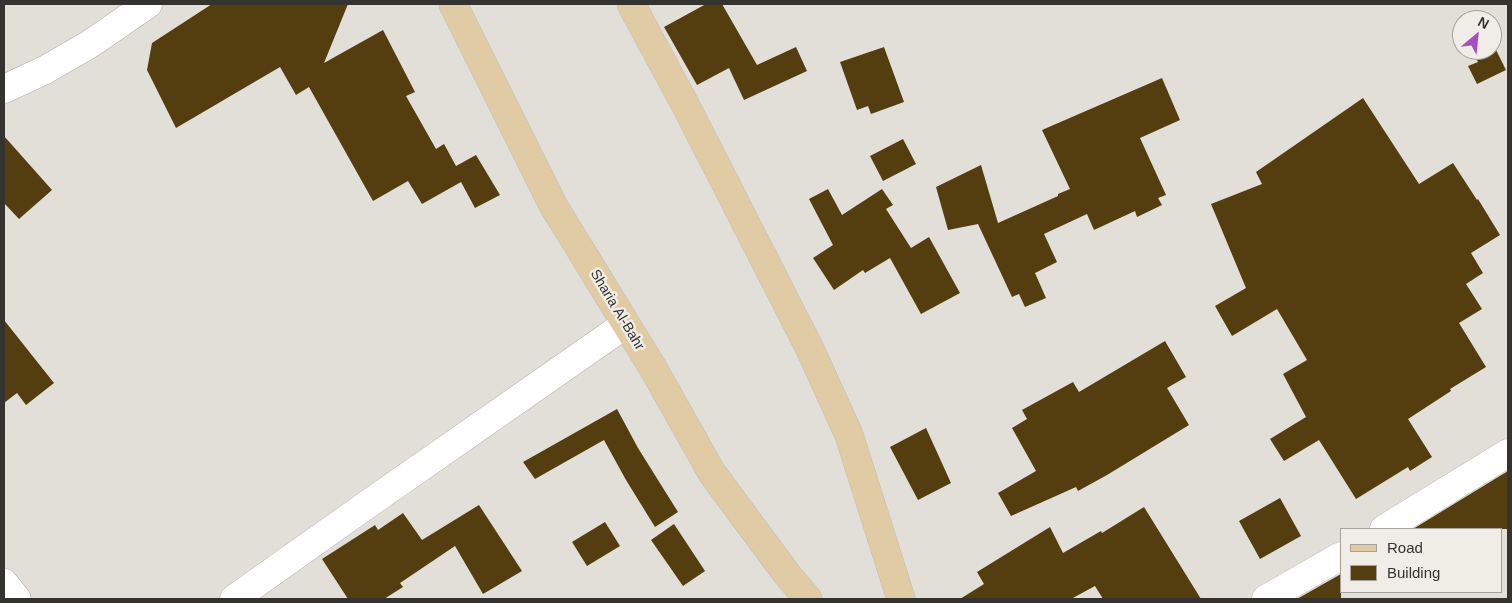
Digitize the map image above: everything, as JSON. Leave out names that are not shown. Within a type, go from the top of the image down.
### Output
[{"type":"main road","name":"Sharia Al-Bahr","points":[[453,4],[553,204],[653,368],[712,473],[808,599]]},
{"type":"main road","points":[[631,4],[688,110],[810,349],[849,435],[901,599]]},
{"type":"street","points":[[4,89],[53,66],[90,44],[148,4]]},
{"type":"street","points":[[234,599],[626,324]]},
{"type":"street","points":[[1386,528],[1508,453]]},
{"type":"street","points":[[1266,599],[1340,557]]},
{"type":"street","points":[[4,583],[17,599]]},
{"type":"building","points":[[212,4],[348,4],[324,63],[383,30],[415,92],[406,96],[436,149],[444,144],[456,166],[476,155],[500,195],[475,208],[461,182],[422,204],[408,181],[373,201],[309,87],[296,95],[280,67],[176,128],[147,70],[152,43]]},
{"type":"building","points":[[706,4],[722,4],[757,65],[796,47],[807,71],[744,100],[729,68],[697,85],[664,27]]},
{"type":"building","points":[[884,47],[904,102],[871,114],[868,106],[857,110],[840,62]]},
{"type":"building","points":[[1477,60],[1501,60],[1506,70],[1477,84],[1468,66],[1478,62]]},
{"type":"building","points":[[1162,78],[1180,120],[1140,138],[1166,195],[1158,198],[1162,205],[1137,217],[1135,211],[1094,230],[1087,214],[1044,234],[1057,262],[1035,273],[1046,298],[1025,307],[1019,294],[1012,297],[978,224],[948,230],[936,187],[981,165],[998,223],[1058,196],[1058,194],[1070,189],[1042,130]]},
{"type":"building","points":[[1363,98],[1419,184],[1453,163],[1500,235],[1471,253],[1483,273],[1466,284],[1482,309],[1459,323],[1486,367],[1450,389],[1451,391],[1408,419],[1432,457],[1410,471],[1408,467],[1356,499],[1319,440],[1284,461],[1270,439],[1306,417],[1283,374],[1307,360],[1277,309],[1232,336],[1215,306],[1246,288],[1211,204],[1262,184],[1256,172]]},
{"type":"building","points":[[4,136],[52,190],[19,219],[4,203]]},
{"type":"building","points":[[903,139],[916,164],[883,181],[870,156]]},
{"type":"building","points":[[828,189],[842,215],[882,189],[893,205],[886,209],[911,248],[929,237],[960,293],[921,314],[890,258],[865,273],[863,270],[834,290],[813,258],[833,245],[809,199]]},
{"type":"building","points":[[4,320],[54,383],[26,405],[17,393],[4,403]]},
{"type":"building","points":[[1165,341],[1186,377],[1167,388],[1189,425],[1078,491],[1076,487],[1011,516],[998,493],[1036,471],[1012,428],[1027,419],[1022,410],[1073,382],[1079,392]]},
{"type":"building","points":[[617,409],[638,448],[678,512],[655,527],[604,440],[535,479],[523,462]]},
{"type":"building","points":[[926,428],[951,483],[918,500],[890,447]]},
{"type":"building","points":[[1508,471],[1508,529],[1415,528]]},
{"type":"building","points":[[1280,498],[1301,536],[1260,559],[1239,521]]},
{"type":"building","points":[[479,505],[522,571],[483,594],[455,546],[400,583],[403,587],[384,599],[348,599],[322,559],[375,525],[378,530],[403,513],[422,540]]},
{"type":"building","points":[[1144,507],[1201,599],[1103,599],[1095,586],[1071,599],[960,599],[984,584],[977,572],[1050,527],[1063,553],[1101,531],[1102,533]]},
{"type":"building","points":[[605,522],[620,546],[587,566],[572,542]]},
{"type":"building","points":[[674,524],[705,571],[683,586],[651,540]]},
{"type":"building","points":[[1340,575],[1341,599],[1297,599]]}]
